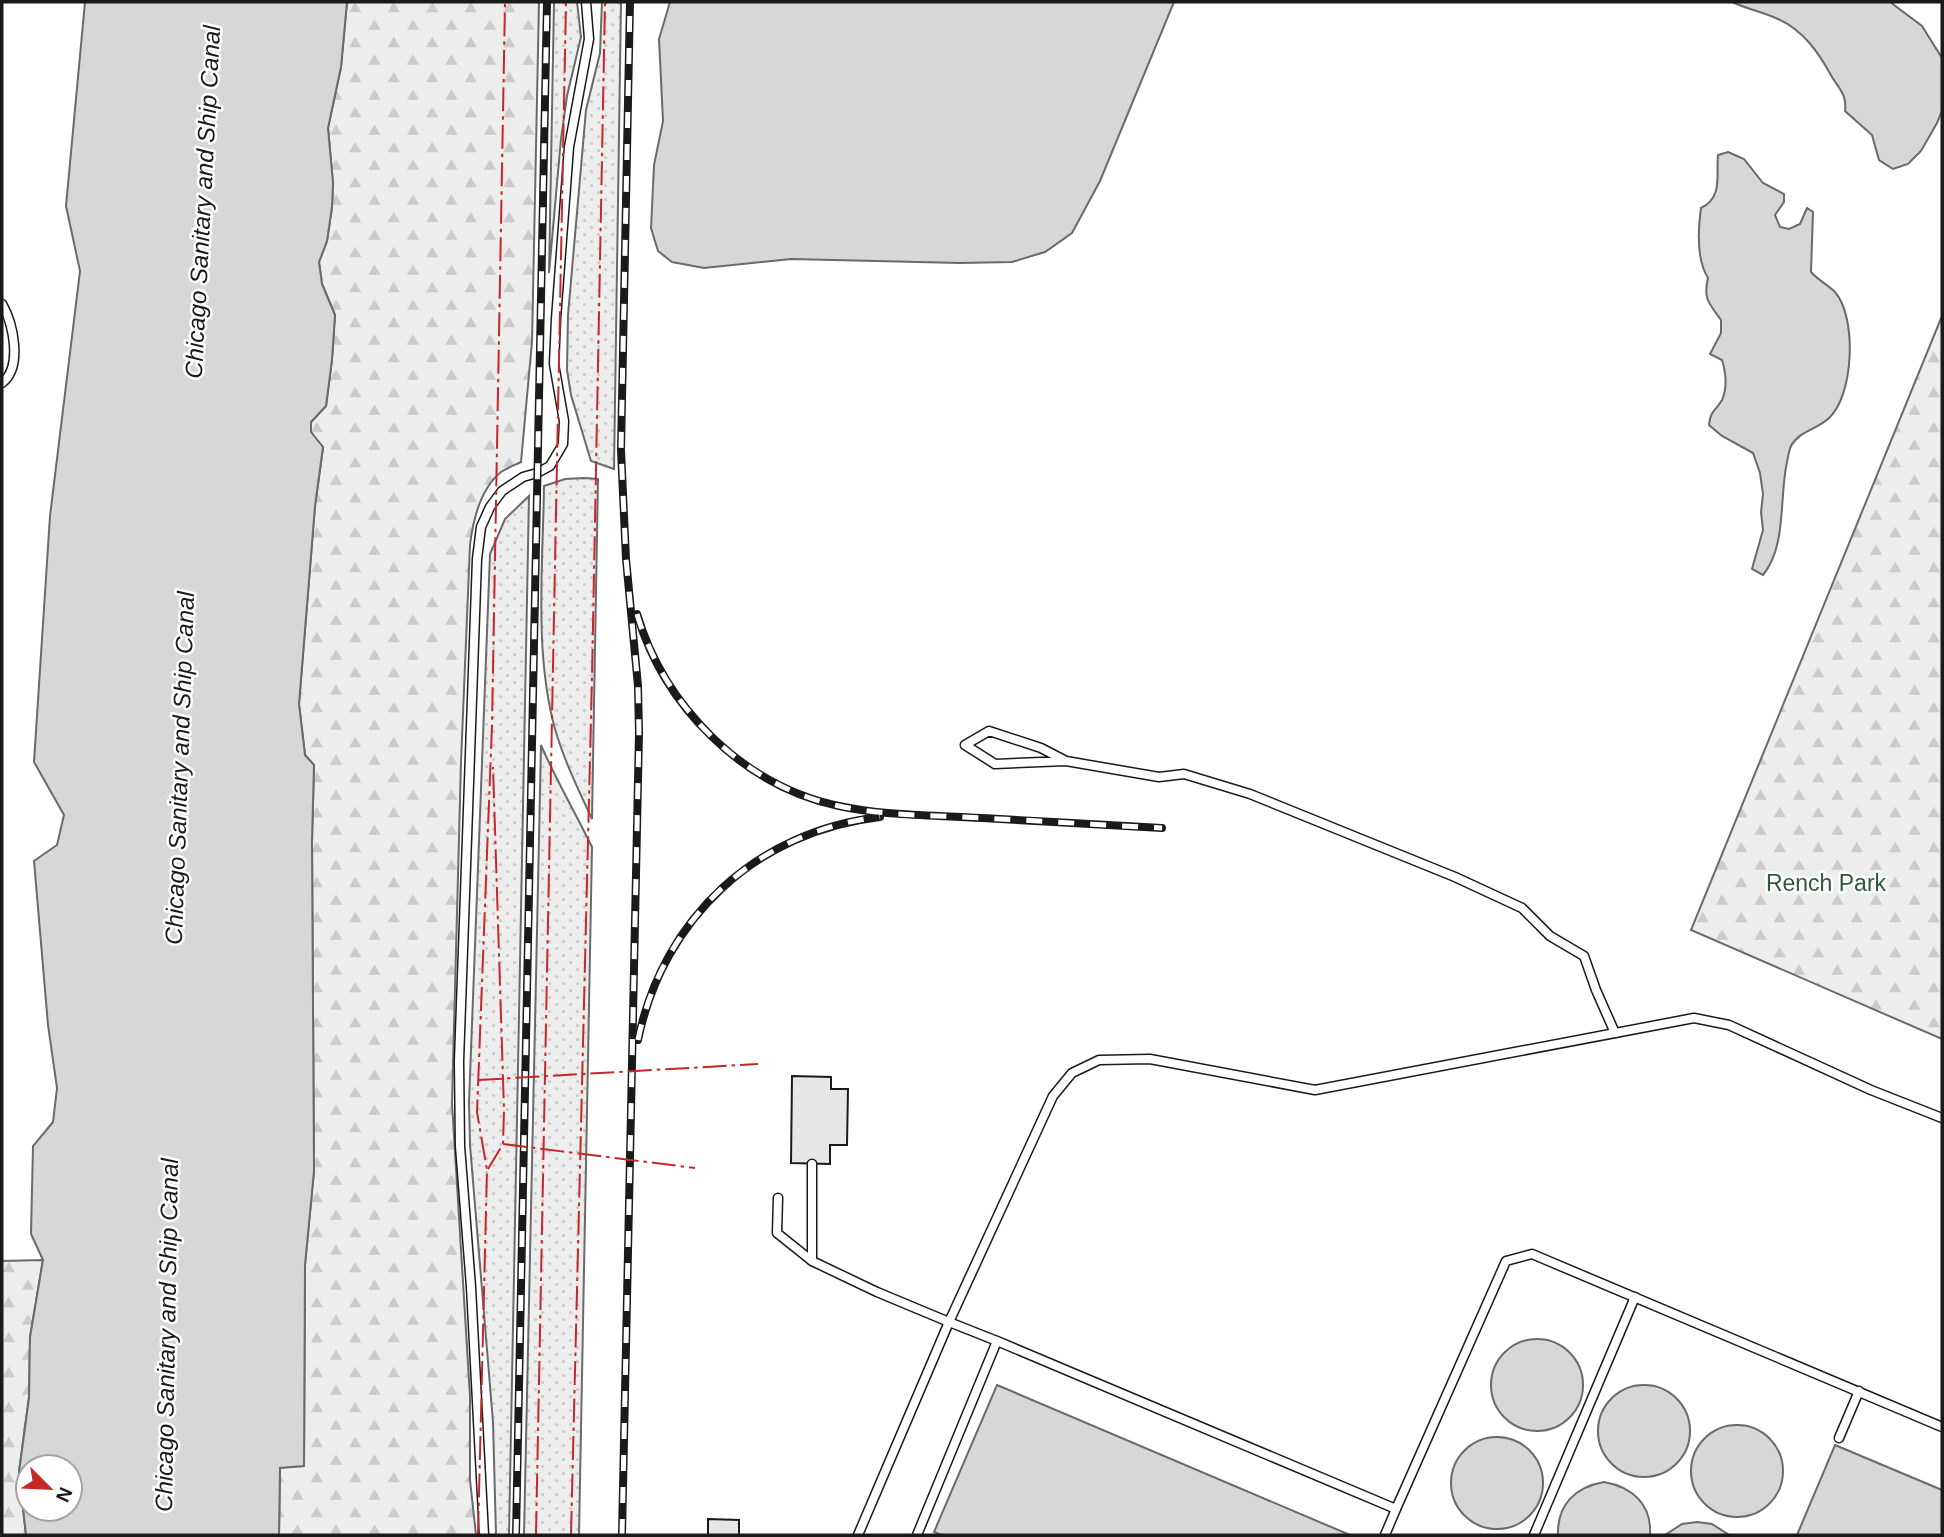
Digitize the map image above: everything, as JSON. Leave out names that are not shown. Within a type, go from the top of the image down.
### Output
[{"type":"lane","points":[[484,1535],[471,1287],[460,1146],[459,1061],[477,559],[481,527],[490,507],[502,491],[523,477],[551,466],[563,444],[564,421],[554,364],[556,319],[569,147],[589,39],[586,2]]},
{"type":"lane","points":[[2,304],[10,324],[13,363],[7,379],[2,383]]},
{"type":"lane","points":[[1066,761],[1041,748],[989,731],[965,745],[995,764],[1066,761],[1159,777],[1184,774],[1250,794],[1455,877],[1522,908],[1550,936],[1584,956],[1615,1033]]},
{"type":"lane","points":[[858,1535],[948,1322],[1053,1096],[1072,1073],[1099,1060],[1150,1059],[1315,1090],[1694,1018],[1729,1025],[1871,1090],[1942,1118]]},
{"type":"lane","points":[[811,1261],[812,1164]]},
{"type":"lane","points":[[778,1198],[777,1233],[811,1261],[877,1292],[1396,1509]]},
{"type":"lane","points":[[1385,1535],[1506,1261],[1532,1254],[1942,1427]]},
{"type":"lane","points":[[1534,1535],[1635,1297]]},
{"type":"lane","points":[[917,1535],[997,1341]]},
{"type":"lane","points":[[1839,1438],[1859,1391]]},
{"type":"green space","points":[[347,2],[539,2],[532,342],[521,462],[501,472],[494,479],[483,496],[473,525],[461,762],[452,1103],[470,1396],[470,1480],[476,1535],[279,1535],[280,1467],[304,1466],[305,1265],[314,1171],[314,765],[305,755],[299,704],[315,506],[323,448],[311,432],[311,422],[326,406],[335,315],[322,284],[319,262],[327,241],[332,207],[333,183],[328,128],[341,67]]},
{"type":"green space","points":[[554,2],[577,2],[581,37],[567,96],[561,139],[549,273]]},
{"type":"green space","points":[[602,2],[621,2],[614,469],[591,461],[571,395],[567,370],[568,315],[586,110],[600,53]]},
{"type":"green space","name":"Rench Park","points":[[1942,316],[1942,1039],[1691,930]]},
{"type":"green space","points":[[565,479],[598,479],[592,819],[555,729],[544,670],[541,608],[544,486]]},
{"type":"green space","points":[[529,496],[509,1535],[496,1535],[493,1422],[470,1145],[469,1102],[490,554],[505,519]]},
{"type":"green space","points":[[541,745],[592,847],[579,1535],[524,1535]]},
{"type":"green space","points":[[43,1260],[30,1337],[29,1397],[22,1453],[14,1453],[14,1523],[25,1523],[26,1535],[2,1535],[2,1261]]},
{"type":"water","name":"Chicago Sanitary and Ship Canal","points":[[85,2],[347,2],[341,67],[328,128],[333,183],[332,207],[327,241],[319,262],[322,284],[335,315],[326,406],[311,422],[311,432],[323,447],[315,506],[299,704],[305,755],[314,765],[314,1171],[305,1265],[304,1466],[280,1468],[279,1535],[26,1535],[25,1523],[84,1523],[84,1453],[22,1453],[29,1398],[30,1337],[43,1260],[31,1234],[33,1146],[53,1122],[57,1088],[48,1025],[34,861],[57,845],[64,815],[34,762],[50,516],[80,271],[66,206]]},
{"type":"water","points":[[670,2],[1174,2],[1100,181],[1072,233],[1045,252],[1012,262],[791,259],[704,268],[672,262],[658,251],[651,228],[654,165],[663,121],[659,39]]},
{"type":"water","points":[[1732,2],[1890,2],[1922,26],[1942,58],[1942,111],[1921,151],[1908,164],[1893,169],[1879,160],[1872,135],[1845,111],[1842,93],[1810,44],[1796,30],[1778,19]]},
{"type":"water","points":[[1728,152],[1744,159],[1763,183],[1784,194],[1784,202],[1775,215],[1780,227],[1789,229],[1800,224],[1807,208],[1813,212],[1811,272],[1835,292],[1847,319],[1849,337],[1848,375],[1837,407],[1829,418],[1799,437],[1790,448],[1779,536],[1771,563],[1763,575],[1752,569],[1763,530],[1763,494],[1753,453],[1722,436],[1709,425],[1712,413],[1722,400],[1726,380],[1722,360],[1710,354],[1721,333],[1721,320],[1707,296],[1708,278],[1701,262],[1699,226],[1701,208],[1708,204],[1716,192],[1718,155]]},
{"type":"water","points":[[1537,1339],[1555,1342],[1570,1352],[1580,1367],[1583,1385],[1580,1403],[1570,1418],[1555,1428],[1537,1431],[1519,1428],[1504,1418],[1494,1403],[1491,1385],[1494,1367],[1504,1352],[1519,1342]]},
{"type":"water","points":[[997,1385],[1350,1535],[942,1535],[934,1532]]},
{"type":"water","points":[[1644,1385],[1662,1388],[1677,1398],[1687,1413],[1690,1431],[1687,1449],[1677,1464],[1662,1474],[1644,1477],[1626,1474],[1611,1464],[1601,1449],[1598,1431],[1601,1413],[1611,1398],[1626,1388]]},
{"type":"water","points":[[1737,1425],[1755,1428],[1770,1438],[1780,1453],[1783,1471],[1780,1489],[1770,1504],[1755,1514],[1737,1517],[1719,1514],[1704,1504],[1694,1489],[1691,1471],[1694,1453],[1704,1438],[1719,1428]]},
{"type":"water","points":[[1497,1437],[1515,1440],[1530,1450],[1540,1465],[1543,1483],[1540,1501],[1530,1516],[1515,1526],[1497,1529],[1479,1526],[1464,1516],[1454,1501],[1451,1483],[1454,1465],[1464,1450],[1479,1440]]},
{"type":"water","points":[[1835,1445],[1942,1490],[1942,1535],[1797,1535]]},
{"type":"water","points":[[1604,1482],[1624,1488],[1639,1499],[1648,1515],[1650,1535],[1558,1535],[1558,1524],[1564,1506],[1570,1499],[1584,1488]]},
{"type":"water","points":[[1682,1524],[1712,1524],[1729,1535],[1665,1535]]},
{"type":"building","points":[[792,1076],[831,1077],[831,1089],[848,1089],[847,1145],[830,1145],[830,1164],[791,1163]]},
{"type":"building","points":[[708,1519],[739,1520],[739,1535],[708,1535]]},
{"type":"railway","points":[[516,1535],[547,2]]},
{"type":"railway","points":[[622,1535],[639,733],[621,450],[630,2]]},
{"type":"railway","points":[[637,614],[649,648],[666,680],[687,710],[712,737],[740,761],[804,796],[839,806],[892,813],[1162,828]]},
{"type":"railway","points":[[638,1040],[651,996],[669,956],[693,920],[722,888],[756,862],[794,841],[835,826],[880,817]]},
{"type":"power","points":[[478,1535],[487,1170],[477,1112],[492,725],[505,2]]},
{"type":"power","points":[[536,1535],[566,2]]},
{"type":"power","points":[[571,1535],[605,2]]},
{"type":"power","points":[[488,1169],[503,1144],[504,1110],[493,767]]},
{"type":"power","points":[[478,1080],[758,1064]]},
{"type":"power","points":[[503,1144],[695,1168]]}]
